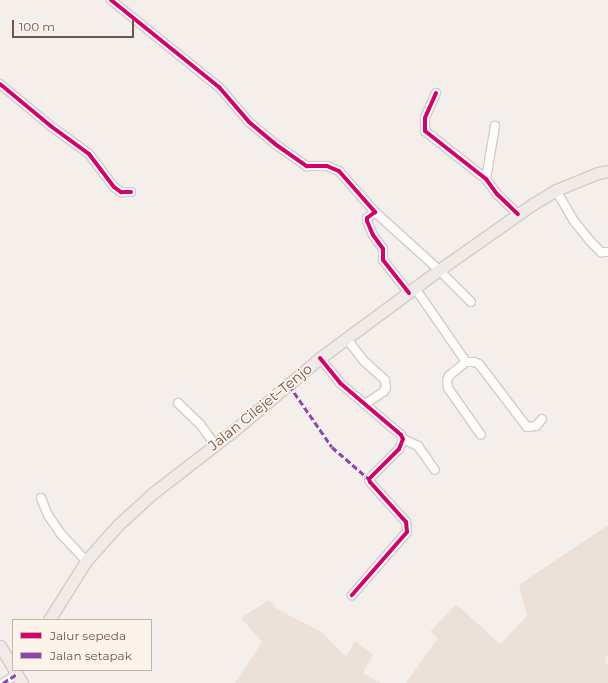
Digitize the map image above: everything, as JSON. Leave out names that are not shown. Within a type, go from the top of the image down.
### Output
[{"type":"main road","name":"Jalan Cilejet–Tenjo","points":[[50,619],[86,561],[118,525],[153,493],[215,445],[320,358],[518,214],[556,190],[598,173],[608,171]]},
{"type":"main road","points":[[1,648],[12,655]]},
{"type":"main road","points":[[1,648],[12,664]]},
{"type":"street","points":[[111,0],[219,87],[240,112],[261,133],[307,166],[327,166],[339,171],[375,212],[439,270],[471,302]]},
{"type":"street","points":[[0,84],[52,127],[90,154],[114,188],[121,192],[131,192]]},
{"type":"street","points":[[436,93],[425,118],[425,131],[486,179],[497,194],[518,214]]},
{"type":"street","points":[[486,179],[495,126]]},
{"type":"street","points":[[556,190],[574,221],[590,241],[601,252],[608,252]]},
{"type":"street","points":[[375,212],[367,218],[367,221],[373,235],[383,249],[384,260],[412,291],[466,362]]},
{"type":"street","points":[[346,338],[364,361],[385,380],[386,388],[383,392],[365,404]]},
{"type":"street","points":[[320,358],[340,383],[403,439],[418,446],[435,470]]},
{"type":"street","points":[[481,435],[448,388],[447,381],[449,376],[466,362],[474,362],[479,364],[527,427],[536,426],[542,419]]},
{"type":"street","points":[[178,403],[200,424],[215,445]]},
{"type":"street","points":[[352,595],[407,532],[406,522],[369,479],[399,449],[403,439]]},
{"type":"street","points":[[41,498],[48,515],[61,534],[86,561]]},
{"type":"street","points":[[3,683],[19,675]]},
{"type":"shaded area","points":[[608,525],[608,653],[605,661],[608,666],[608,683],[406,683],[438,638],[430,632],[456,604],[500,644],[527,616],[519,585]]},
{"type":"shaded area","points":[[269,600],[277,609],[322,632],[346,657],[355,641],[373,654],[363,673],[381,683],[235,683],[262,642],[241,618]]},
{"type":"marked path","points":[[289,385],[332,447],[369,479]]},
{"type":"marked path","points":[[3,683],[17,674]]},
{"type":"cycle path","points":[[111,0],[219,87],[249,122],[275,144],[307,166],[327,166],[339,171],[375,212],[367,218],[367,221],[373,235],[383,249],[383,260],[409,293]]},
{"type":"cycle path","points":[[0,84],[52,127],[89,154],[114,187],[121,192],[131,192]]},
{"type":"cycle path","points":[[436,93],[425,118],[425,131],[486,179],[497,194],[518,214]]},
{"type":"cycle path","points":[[320,358],[340,383],[401,435],[403,439],[399,449],[369,479],[406,522],[407,532],[352,595]]}]
